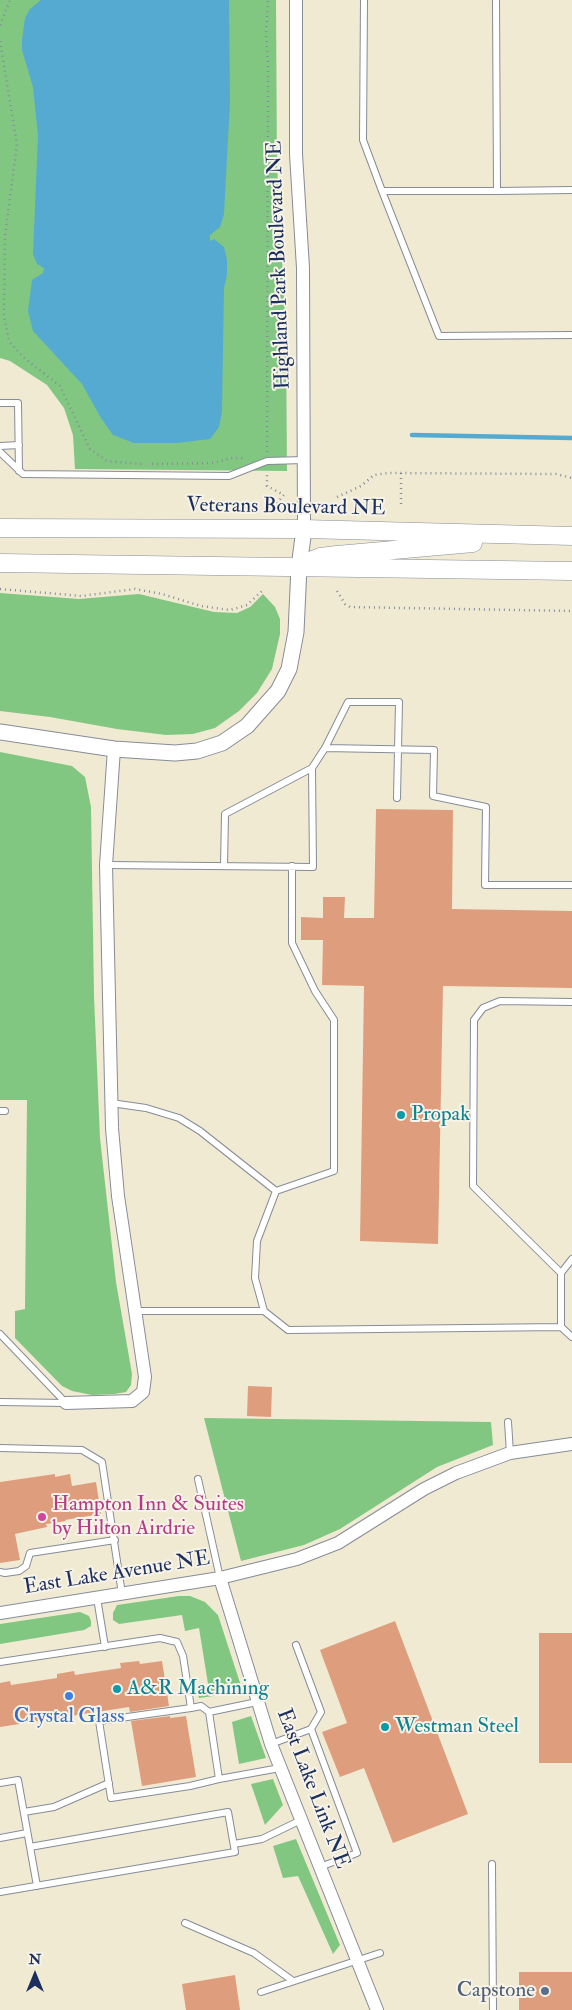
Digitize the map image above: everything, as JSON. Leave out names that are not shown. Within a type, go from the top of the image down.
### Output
[{"type":"main road","name":"Veterans Boulevard NE","points":[[0,528],[304,529],[572,536]]},
{"type":"main road","points":[[299,567],[320,557],[550,535]]},
{"type":"main road","points":[[0,563],[572,571]]},
{"type":"street","name":"Highland Park Boulevard NE","points":[[296,0],[296,154],[303,268],[304,529]]},
{"type":"street","points":[[0,732],[114,749],[175,753],[198,751],[222,743],[248,726],[278,691],[289,669],[296,632],[299,567],[304,529]]},
{"type":"street","points":[[66,1403],[122,1403],[132,1401],[143,1392],[145,1377],[118,1196],[111,1102],[106,865],[114,749]]},
{"type":"street","name":"East Lake Avenue NE","points":[[0,1613],[220,1578],[297,1559],[338,1543],[424,1489],[485,1461],[510,1453],[572,1444]]},
{"type":"street","name":"East Lake Link NE","points":[[220,1578],[271,1744],[377,2010]]},
{"type":"lane","points":[[364,0],[363,140],[440,336],[572,335]]},
{"type":"lane","points":[[496,0],[497,191]]},
{"type":"lane","points":[[382,191],[572,190]]},
{"type":"lane","points":[[0,403],[18,403],[20,471]]},
{"type":"lane","points":[[0,446],[19,446]]},
{"type":"lane","points":[[0,452],[23,474],[229,476],[267,461],[305,460]]},
{"type":"lane","points":[[224,866],[225,814],[312,768],[325,748],[348,702],[399,702],[397,798]]},
{"type":"lane","points":[[325,748],[434,750],[433,796],[486,807],[485,885],[572,885]]},
{"type":"lane","points":[[106,865],[313,867],[312,768]]},
{"type":"lane","points":[[276,1191],[334,1171],[334,1020],[315,991],[292,943],[292,866]]},
{"type":"lane","points":[[560,1272],[473,1186],[474,1020],[483,1008],[500,1001],[572,1002]]},
{"type":"lane","points":[[111,1102],[146,1108],[179,1118],[200,1131],[276,1191]]},
{"type":"lane","points":[[276,1191],[257,1241],[255,1278],[264,1311],[288,1330],[561,1327],[572,1337]]},
{"type":"lane","points":[[561,1327],[560,1272],[572,1259]]},
{"type":"lane","points":[[135,1311],[264,1311]]},
{"type":"lane","points":[[0,1334],[66,1403]]},
{"type":"lane","points":[[0,1402],[66,1403]]},
{"type":"lane","points":[[508,1422],[510,1453]]},
{"type":"lane","points":[[0,1448],[82,1450],[102,1462],[122,1594]]},
{"type":"lane","points":[[198,1479],[220,1578]]},
{"type":"lane","points":[[0,1572],[18,1572],[26,1566],[30,1553],[115,1540]]},
{"type":"lane","points":[[97,1598],[105,1647]]},
{"type":"lane","points":[[0,1662],[160,1638],[176,1642],[183,1656],[191,1708]]},
{"type":"lane","points":[[271,1744],[311,1729],[321,1712],[296,1645]]},
{"type":"lane","points":[[209,1712],[257,1702]]},
{"type":"lane","points":[[219,1779],[209,1712],[201,1706],[99,1721],[111,1798],[190,1786],[280,1768]]},
{"type":"lane","points":[[311,1729],[357,1853],[320,1867]]},
{"type":"lane","points":[[0,1783],[18,1780],[37,1886]]},
{"type":"lane","points":[[24,1812],[54,1807],[108,1783]]},
{"type":"lane","points":[[0,1892],[235,1852],[228,1812],[30,1847]]},
{"type":"lane","points":[[234,1844],[262,1839],[302,1820]]},
{"type":"lane","points":[[0,1838],[28,1833]]},
{"type":"lane","points":[[492,1864],[493,2010]]},
{"type":"lane","points":[[185,1923],[254,1953],[293,1981]]},
{"type":"lane","points":[[261,1992],[380,1953]]},
{"type":"path","points":[[0,25],[10,0]]},
{"type":"path","points":[[264,511],[274,506],[284,495],[267,486],[268,73],[266,35],[268,0]]},
{"type":"path","points":[[0,41],[17,144],[5,236],[4,316],[9,341],[23,357],[60,386],[90,449],[107,461],[142,464],[214,463],[237,458],[267,461]]},
{"type":"path","points":[[0,271],[5,271]]},
{"type":"path","points":[[401,473],[401,506]]},
{"type":"path","points":[[337,497],[361,486],[374,475],[401,473],[556,474],[572,478]]},
{"type":"path","points":[[0,589],[82,596],[134,589],[162,594],[201,606],[230,610],[247,605],[263,590]]},
{"type":"path","points":[[337,591],[345,604],[350,607],[572,610]]},
{"type":"green space","points":[[0,0],[276,0],[277,166],[286,330],[287,471],[75,469],[73,435],[64,408],[47,385],[10,361],[0,358]]},
{"type":"green space","points":[[0,593],[79,599],[139,594],[214,612],[237,613],[250,607],[263,594],[275,607],[280,619],[280,634],[272,669],[257,693],[239,711],[215,728],[193,734],[166,735],[117,729],[50,717],[0,711]]},
{"type":"green space","points":[[0,752],[72,766],[85,777],[91,807],[94,996],[100,1138],[116,1282],[132,1374],[131,1385],[126,1392],[92,1395],[72,1391],[62,1386],[15,1338],[15,1311],[25,1309],[27,1100],[0,1100]]},
{"type":"green space","points":[[204,1418],[491,1422],[493,1445],[437,1467],[340,1529],[304,1545],[241,1561]]},
{"type":"green space","points":[[190,1596],[205,1602],[218,1615],[243,1692],[199,1698],[197,1692],[209,1690],[199,1628],[185,1631],[182,1615],[119,1624],[113,1620],[113,1613],[117,1605]]},
{"type":"green space","points":[[80,1612],[89,1616],[91,1621],[91,1626],[84,1630],[0,1644],[0,1624]]},
{"type":"green space","points":[[251,1716],[266,1758],[239,1764],[232,1722]]},
{"type":"green space","points":[[273,1779],[283,1805],[265,1825],[251,1784]]},
{"type":"green space","points":[[296,1839],[340,1945],[333,1954],[298,1876],[283,1878],[273,1846]]},
{"type":"water","points":[[41,0],[229,0],[230,102],[224,214],[220,227],[210,235],[210,241],[214,239],[224,247],[227,260],[227,275],[224,288],[222,412],[219,427],[210,439],[177,443],[134,443],[113,435],[82,384],[33,331],[28,311],[32,280],[43,273],[44,268],[37,264],[33,254],[38,136],[33,87],[22,50],[22,40],[25,18],[30,9]]},
{"type":"building","name":"Propak","points":[[376,809],[453,810],[452,909],[572,911],[572,988],[443,986],[438,1244],[360,1241],[364,986],[322,985],[323,940],[301,940],[301,917],[323,918],[323,897],[345,897],[344,918],[374,918]]},
{"type":"building","points":[[248,1386],[272,1387],[271,1417],[247,1416]]},
{"type":"building","name":"Hampton Inn & Suites by Hilton Airdrie","points":[[55,1474],[55,1477],[70,1474],[72,1486],[96,1482],[101,1514],[46,1524],[47,1527],[15,1534],[20,1560],[0,1563],[0,1482]]},
{"type":"building","name":"Westman Steel","points":[[395,1621],[468,1814],[393,1843],[364,1768],[340,1777],[322,1732],[347,1723],[320,1650]]},
{"type":"building","points":[[539,1633],[572,1633],[572,1763],[539,1763]]},
{"type":"building","points":[[139,1661],[140,1664],[162,1661],[169,1706],[130,1712],[129,1707],[0,1727],[0,1683],[10,1681],[11,1685],[57,1678],[57,1674],[74,1671],[75,1675],[121,1668],[120,1663]]},
{"type":"building","points":[[170,1716],[170,1718],[186,1716],[196,1777],[142,1786],[131,1721]]},
{"type":"building","name":"Capstone","points":[[519,1972],[572,1972],[572,2010],[519,2010]]},
{"type":"building","points":[[235,1975],[240,2010],[186,2010],[182,1984]]},
{"type":"waterway","points":[[412,435],[572,438]]},
{"type":"place","name":"Propak","points":[[401,1115]]},
{"type":"place","name":"Hampton Inn & Suites by Hilton Airdrie","points":[[42,1517]]},
{"type":"place","name":"A&R Machining","points":[[117,1689]]},
{"type":"place","name":"Crystal Glass","points":[[69,1696]]},
{"type":"place","name":"Westman Steel","points":[[385,1727]]},
{"type":"place","name":"Capstone","points":[[545,1991]]}]
